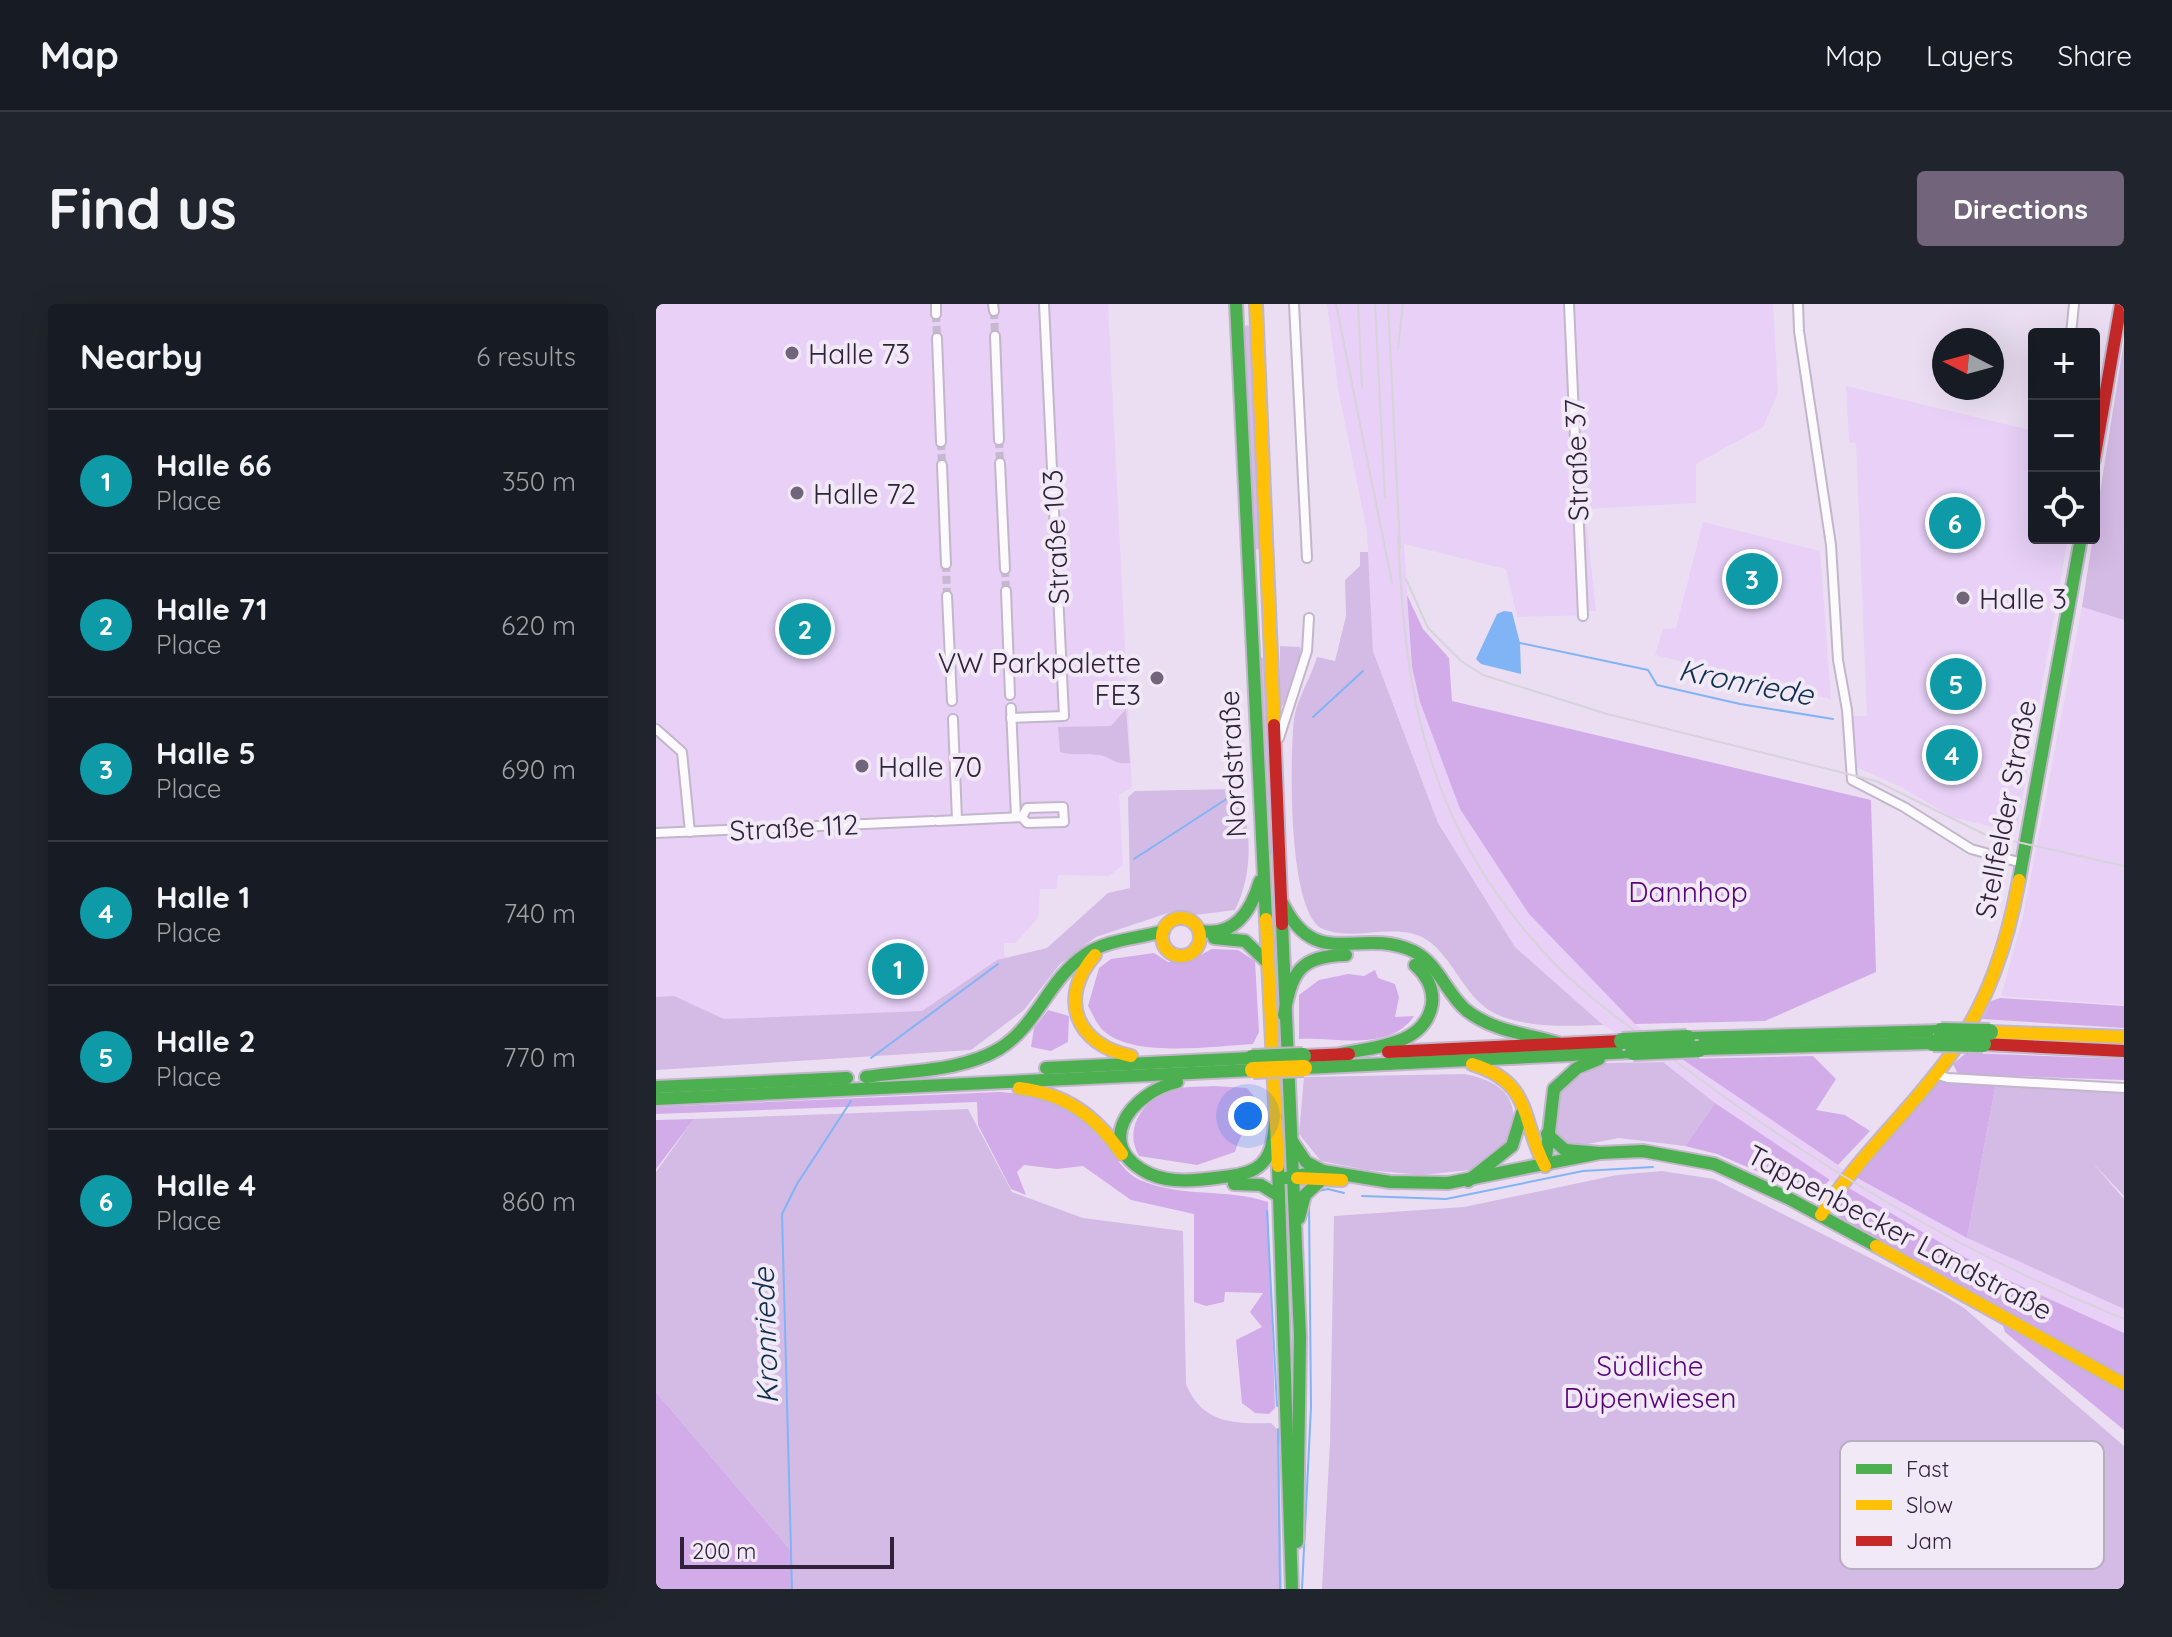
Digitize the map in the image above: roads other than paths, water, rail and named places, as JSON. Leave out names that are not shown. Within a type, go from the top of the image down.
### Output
[{"type":"main road","points":[[2100,425],[2121,304]]},
{"type":"main road","name":"Nordstraße","points":[[1237,310],[1276,1117]]},
{"type":"main road","name":"Nordstraße","points":[[1256,310],[1277,755],[1284,1015]]},
{"type":"main road","name":"Stellfelder Straße","points":[[1821,1215],[1860,1155],[1935,1074],[1971,1023],[1996,973],[2009,933],[2080,544]]},
{"type":"main road","points":[[1200,936],[1226,929],[1243,920],[1254,900],[1263,870]]},
{"type":"main road","points":[[1281,900],[1291,923],[1306,937],[1331,945],[1410,950],[1429,963],[1452,996],[1482,1021],[1504,1031],[1558,1043],[1624,1049]]},
{"type":"main road","points":[[1180,918],[1193,922],[1200,936],[1193,952],[1181,956],[1168,952],[1163,936],[1171,921],[1180,918]]},
{"type":"main road","points":[[1163,936],[1099,952],[1082,971],[1074,997],[1082,1029],[1108,1053],[1160,1056],[1176,1062]]},
{"type":"main road","points":[[866,1077],[965,1064],[993,1052],[1018,1034],[1067,969],[1081,957],[1107,942],[1163,936]]},
{"type":"main road","points":[[1200,936],[1240,937],[1257,948],[1270,966]]},
{"type":"main road","points":[[1293,1589],[1299,1514],[1300,1336],[1295,1233],[1283,1184],[1290,1138],[1284,1015],[1291,980],[1298,968],[1314,957],[1385,956],[1409,960],[1426,975],[1433,995],[1432,1009],[1422,1028],[1412,1036],[1388,1045],[1304,1062]]},
{"type":"main road","points":[[656,1099],[970,1083],[1253,1064],[1451,1061],[1693,1044],[1937,1037],[2124,1037]]},
{"type":"main road","points":[[1986,1038],[2124,1051]]},
{"type":"main road","points":[[1340,1054],[1558,1043]]},
{"type":"main road","points":[[1545,1166],[1547,1110],[1560,1082],[1585,1064],[1624,1049]]},
{"type":"main road","points":[[1451,1061],[1475,1064],[1503,1075],[1522,1099],[1537,1153],[1545,1166]]},
{"type":"main road","points":[[656,1087],[1176,1062],[1253,1064]]},
{"type":"main road","points":[[1253,1064],[1240,1076],[1161,1083],[1149,1088],[1130,1105],[1124,1117],[1121,1128],[1125,1148],[1136,1165],[1162,1178],[1249,1174],[1269,1155],[1276,1117]]},
{"type":"main road","name":"Tappenbecker Landstraße","points":[[970,1083],[981,1087],[1023,1088],[1068,1099],[1101,1124],[1134,1168],[1162,1184],[1265,1186],[1322,1176],[1415,1183],[1468,1181],[1600,1153],[1667,1153],[1714,1164],[1821,1215],[2124,1384]]},
{"type":"main road","points":[[1468,1181],[1514,1148],[1522,1123],[1522,1099]]},
{"type":"main road","points":[[1276,1117],[1283,1184],[1293,1589]]},
{"type":"main road","points":[[1547,1134],[1565,1150],[1600,1153]]},
{"type":"main road","points":[[1290,1138],[1306,1162],[1322,1176],[1305,1195],[1295,1233]]},
{"type":"street","name":"Straße 103","points":[[1011,718],[1064,716],[1044,304]]},
{"type":"street","points":[[1294,304],[1307,558]]},
{"type":"street","name":"Straße 37","points":[[1569,304],[1583,616]]},
{"type":"street","points":[[1798,304],[1799,331],[1825,505],[1852,780],[1904,807],[1971,849],[2022,863]]},
{"type":"street","points":[[2071,328],[2073,304]]},
{"type":"street","points":[[1237,310],[1256,310]]},
{"type":"street","points":[[995,336],[999,440]]},
{"type":"street","points":[[937,338],[941,442]]},
{"type":"street","points":[[1000,463],[1005,569]]},
{"type":"street","points":[[942,465],[946,564]]},
{"type":"street","points":[[1248,560],[1268,558]]},
{"type":"street","points":[[1006,591],[1010,695]]},
{"type":"street","points":[[947,596],[952,701]]},
{"type":"street","name":"Nordstraße","points":[[1277,755],[1280,730],[1307,651],[1309,618]]},
{"type":"street","points":[[1252,645],[1272,644]]},
{"type":"street","points":[[1011,708],[1019,817],[1027,823],[1064,822],[1063,807],[1027,808],[1019,817]]},
{"type":"street","points":[[953,719],[957,820]]},
{"type":"street","points":[[656,729],[682,752],[690,832]]},
{"type":"street","name":"Straße 112","points":[[656,833],[1019,817]]},
{"type":"street","points":[[1935,1074],[1948,1078],[2124,1088]]},
{"type":"water","points":[[1512,612],[1520,643],[1521,674],[1481,664],[1476,659],[1497,614]]},
{"type":"waterway","name":"Kronriede","points":[[1520,643],[1648,670],[1657,685],[1740,704],[1833,719]]},
{"type":"waterway","name":"Kronriede","points":[[1313,717],[1363,671]]},
{"type":"waterway","name":"Kronriede","points":[[1134,859],[1228,798]]},
{"type":"waterway","name":"Kronriede","points":[[871,1058],[998,964]]},
{"type":"waterway","name":"Kronriede","points":[[792,1589],[782,1214],[797,1184],[851,1101]]},
{"type":"waterway","points":[[1362,1196],[1446,1199],[1583,1171],[1653,1167]]},
{"type":"waterway","points":[[1318,1191],[1328,1189],[1344,1193]]},
{"type":"waterway","points":[[1302,1589],[1311,1407],[1309,1204]]},
{"type":"waterway","points":[[1267,1211],[1277,1406]]},
{"type":"waterway","points":[[1278,1429],[1280,1589]]},
{"type":"tunnel","points":[[994,311],[995,336]]},
{"type":"tunnel","points":[[936,314],[937,338]]},
{"type":"tunnel","points":[[999,440],[1000,463]]},
{"type":"tunnel","points":[[941,442],[942,465]]},
{"type":"tunnel","points":[[946,564],[947,596]]},
{"type":"tunnel","points":[[1005,569],[1006,591]]},
{"type":"railway","points":[[1336,304],[1392,583]]},
{"type":"railway","points":[[1358,304],[1362,388]]},
{"type":"railway","points":[[1375,304],[1385,498]]},
{"type":"railway","points":[[1388,304],[1400,548]]},
{"type":"railway","points":[[1398,348],[1403,304]]},
{"type":"railway","points":[[1398,536],[1412,683],[1419,718],[1441,788],[1477,862],[1514,917],[1542,950],[1626,1024],[1723,1096],[1832,1169],[1946,1235],[2124,1319]]},
{"type":"railway","points":[[1406,579],[1428,628],[1461,661],[1483,675],[1607,714],[1876,781],[1986,835],[2124,866]]},
{"type":"place","name":"Halle 73","points":[[792,353]]},
{"type":"place","name":"Halle 72","points":[[797,493]]},
{"type":"place","name":"Halle 4","points":[[1955,523]]},
{"type":"place","name":"Halle 5","points":[[1752,579]]},
{"type":"place","name":"Halle 3","points":[[1963,598]]},
{"type":"place","name":"Halle 71","points":[[805,629]]},
{"type":"place","name":"VW Parkpalette FE3","points":[[1157,678]]},
{"type":"place","name":"Halle 2","points":[[1956,684]]},
{"type":"place","name":"Halle 1","points":[[1952,755]]},
{"type":"place","name":"Halle 70","points":[[862,766]]},
{"type":"place","name":"Halle 66","points":[[898,969]]},
{"type":"park label","name":"Dannhop","points":[[1688,891]]},
{"type":"park label","name":"Südliche Düpenwiesen","points":[[1650,1381]]}]
